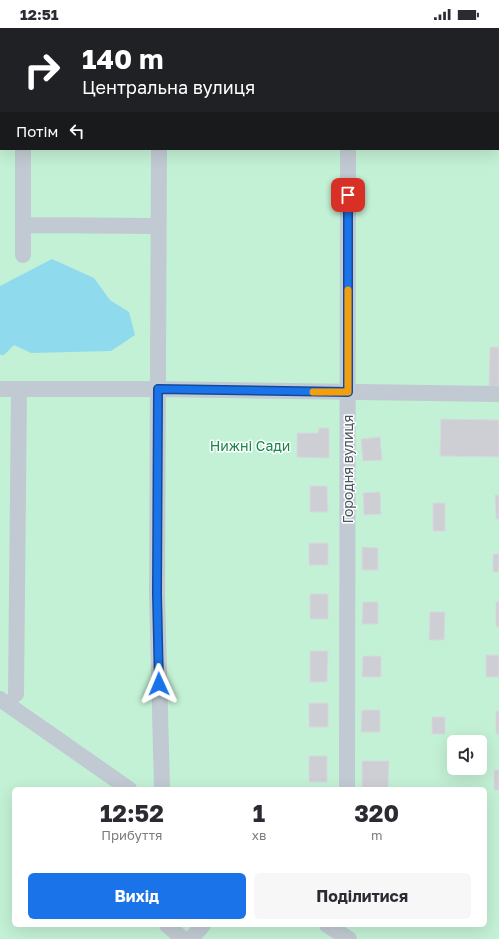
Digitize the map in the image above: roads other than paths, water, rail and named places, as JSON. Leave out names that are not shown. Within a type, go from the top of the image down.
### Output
[{"type":"street","points":[[23,150],[23,255]]},
{"type":"street","points":[[159,150],[157,594],[162,787]]},
{"type":"street","name":"Городня вулиця","points":[[347,787],[348,150]]},
{"type":"street","points":[[23,225],[158,226]]},
{"type":"street","points":[[0,388],[499,394]]},
{"type":"street","points":[[16,694],[19,389]]},
{"type":"street","points":[[0,699],[126,787]]},
{"type":"street","points":[[169,927],[184,939]]},
{"type":"street","points":[[191,939],[201,927]]},
{"type":"street","points":[[330,927],[349,939]]},
{"type":"water","points":[[52,259],[94,278],[110,300],[129,312],[135,335],[111,351],[31,353],[14,345],[4,355],[0,355],[0,286]]},
{"type":"park label","name":"Нижні Сади","points":[[250,446]]}]
